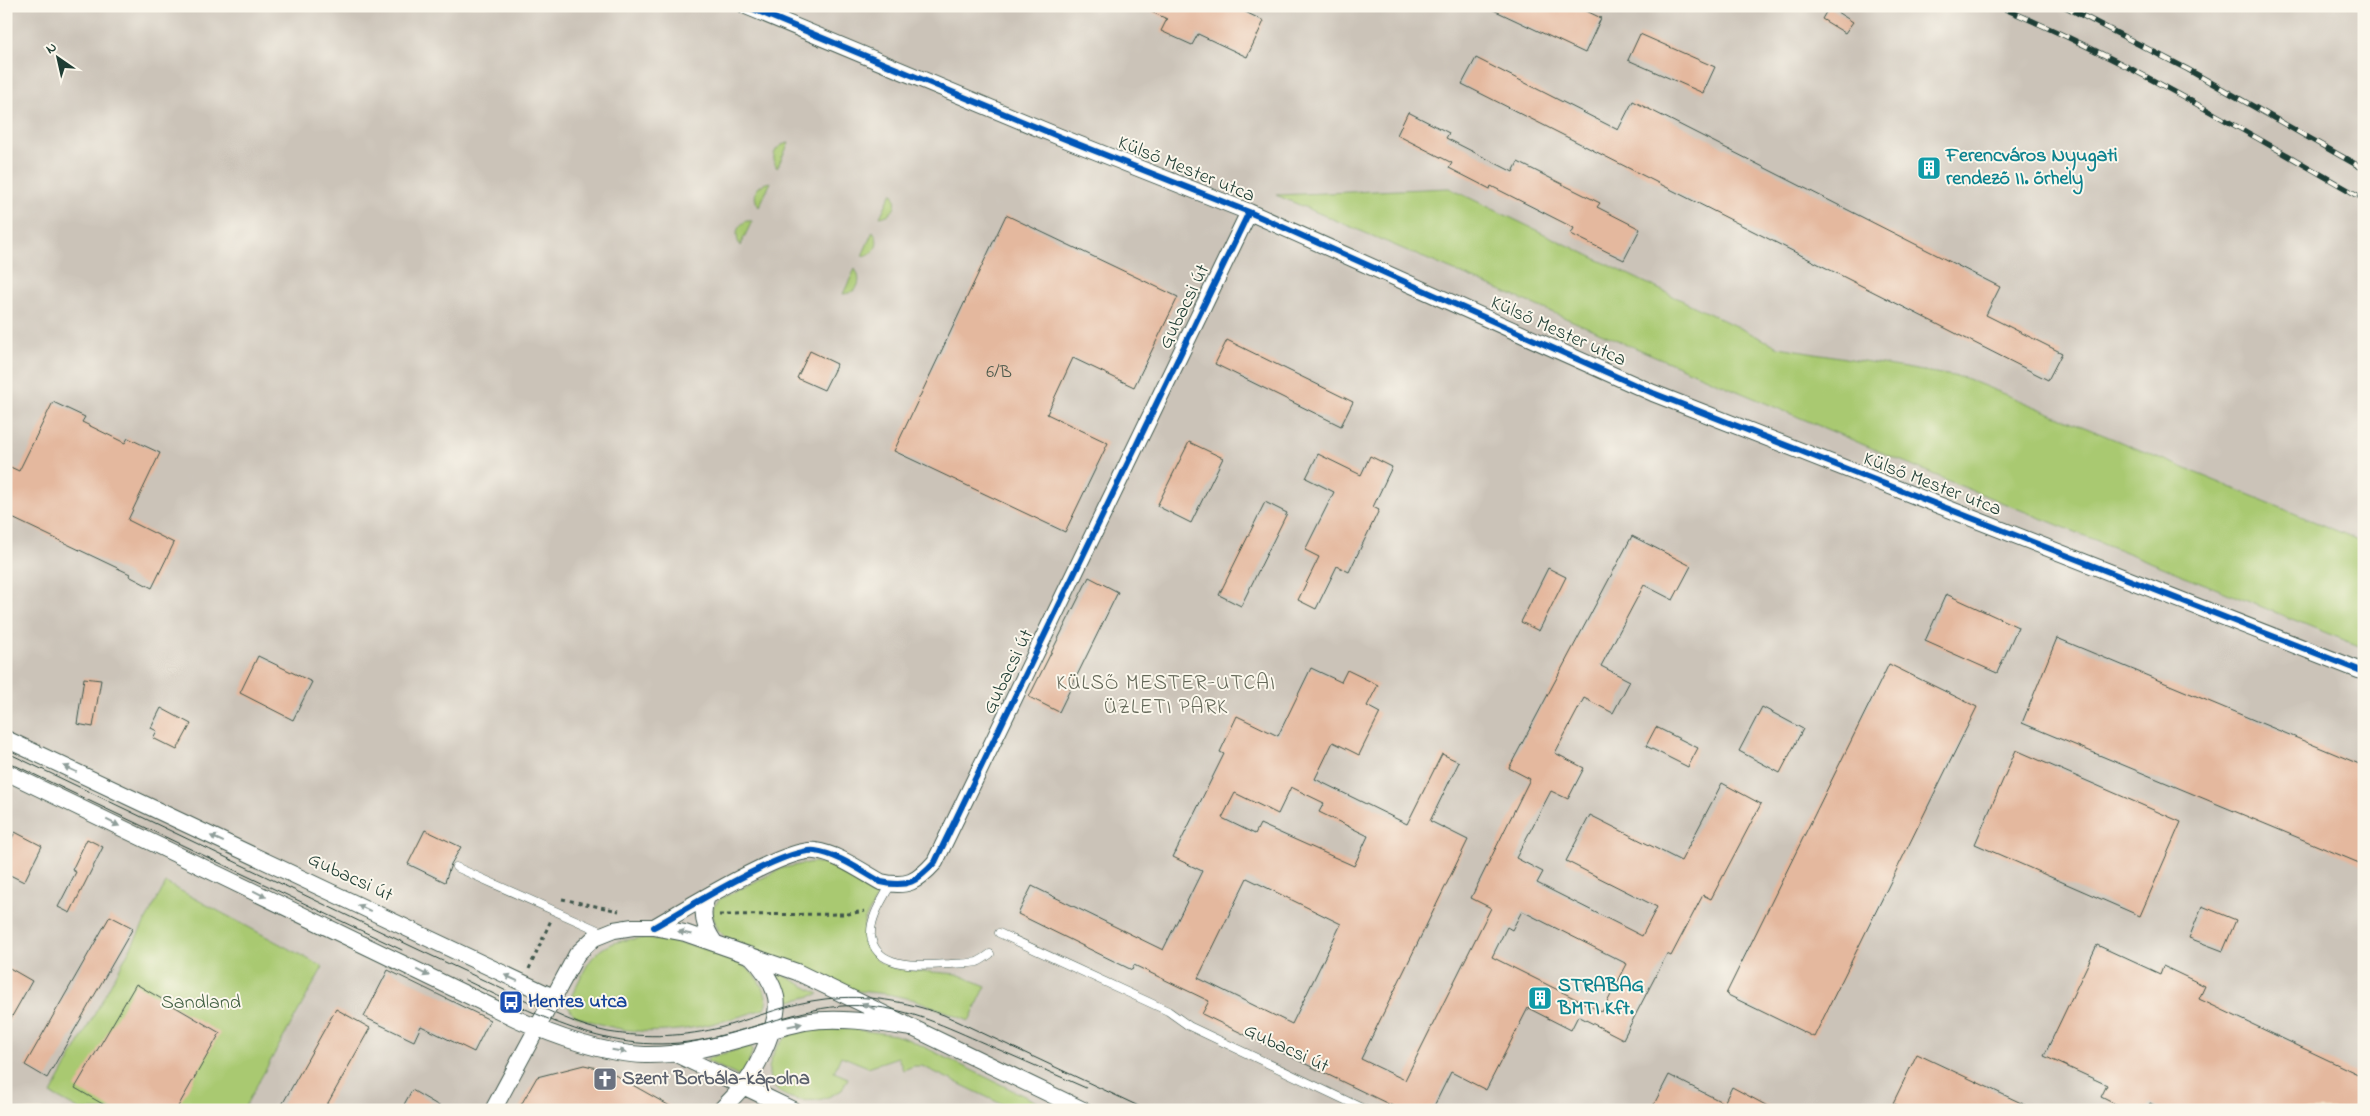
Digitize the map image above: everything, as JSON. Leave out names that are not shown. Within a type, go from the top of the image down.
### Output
[{"type":"street","name":"Külső Mester utca","points":[[746,6],[1060,137],[1249,212],[1654,393],[2364,672]]},
{"type":"street","name":"Gubacsi út","points":[[654,927],[784,857],[807,851],[829,854],[881,882],[891,884],[903,885],[913,882],[924,874],[934,862],[1249,212]]},
{"type":"street","name":"Gubacsi út","points":[[6,740],[555,998],[578,954],[585,945],[604,933],[633,927],[654,927],[685,933],[748,953],[797,972],[1082,1110]]},
{"type":"street","name":"Gubacsi út","points":[[6,772],[539,1029],[619,1051],[644,1055],[674,1053],[716,1046],[808,1022],[841,1020],[911,1028]]},
{"type":"street","points":[[707,897],[702,908],[706,930],[714,942]]},
{"type":"street","points":[[721,1110],[743,1087],[772,1030],[777,1009],[774,989],[762,968],[748,953]]},
{"type":"street","points":[[494,1110],[555,998]]},
{"type":"street","points":[[674,1053],[793,1110]]},
{"type":"lane","points":[[456,867],[604,933]]},
{"type":"lane","points":[[891,884],[873,923],[874,945],[881,953],[891,960],[919,966],[976,962],[990,954]]},
{"type":"lane","name":"Gubacsi út","points":[[999,933],[1168,1011],[1189,1026],[1366,1110]]},
{"type":"shaded area","points":[[6,6],[2364,6],[2364,542],[1965,378],[1779,347],[1449,188],[1278,195],[1956,484],[2364,648],[2364,1110],[6,1110]]},
{"type":"green space","points":[[789,143],[777,168],[774,159],[775,152],[780,146]]},
{"type":"green space","points":[[771,182],[759,207],[755,198],[756,191],[762,185]]},
{"type":"green space","points":[[1449,188],[1779,347],[1965,378],[2364,542],[2364,648],[1956,484],[1276,195]]},
{"type":"green space","points":[[892,192],[895,201],[894,208],[889,214],[880,217]]},
{"type":"green space","points":[[746,221],[752,221],[740,246],[737,232]]},
{"type":"green space","points":[[873,231],[877,240],[876,247],[871,253],[862,256]]},
{"type":"green space","points":[[855,269],[859,278],[858,286],[852,291],[843,294]]},
{"type":"green space","points":[[813,862],[828,865],[879,894],[864,921],[864,935],[868,948],[878,961],[896,969],[957,974],[986,986],[969,1021],[916,1000],[887,994],[850,990],[725,937],[718,930],[712,914],[714,906],[720,899],[783,868]]},
{"type":"green space","name":"Sandland","points":[[166,883],[323,967],[243,1110],[80,1110],[51,1094]]},
{"type":"green space","points":[[648,938],[695,946],[728,957],[742,965],[754,975],[766,995],[766,1006],[764,1009],[722,1021],[679,1030],[658,1031],[616,1028],[577,1016],[571,1011],[568,1003],[582,974],[596,954],[615,943]]},
{"type":"green space","points":[[774,971],[819,994],[791,1001],[786,999]]},
{"type":"green space","points":[[852,1029],[895,1035],[910,1040],[1053,1110],[1014,1110],[922,1066],[914,1066],[903,1070],[898,1057],[868,1067],[841,1056],[834,1072],[848,1078],[842,1090],[820,1099],[794,1099],[777,1090],[769,1074],[770,1063],[778,1045],[783,1040],[794,1033],[808,1030]]},
{"type":"green space","points":[[750,1046],[753,1049],[747,1068],[741,1075],[738,1076],[707,1061],[708,1058]]},
{"type":"building","points":[[1139,6],[1233,6],[1264,21],[1247,57],[1198,34],[1192,45],[1161,31],[1167,19]]},
{"type":"building","points":[[1485,6],[1576,6],[1601,18],[1585,53]]},
{"type":"building","points":[[1829,7],[1853,22],[1845,33],[1822,19]]},
{"type":"building","points":[[1640,34],[1715,67],[1703,93],[1628,60]]},
{"type":"building","points":[[1476,58],[1618,130],[1633,101],[2000,287],[1986,315],[2062,353],[2048,380],[1462,84]]},
{"type":"building","points":[[1408,112],[1449,133],[1446,138],[1513,172],[1518,162],[1600,203],[1597,207],[1640,229],[1624,260],[1571,234],[1574,228],[1491,186],[1490,189],[1449,168],[1452,163],[1397,135]]},
{"type":"building","points":[[1006,215],[1178,297],[1134,387],[1073,358],[1047,414],[1108,443],[1065,532],[894,451]]},
{"type":"building","points":[[1227,340],[1353,402],[1341,426],[1215,364]]},
{"type":"building","points":[[810,351],[837,364],[824,390],[797,378]]},
{"type":"building","points":[[53,402],[85,417],[82,422],[125,443],[128,438],[160,453],[128,520],[174,543],[152,588],[129,576],[130,574],[6,515],[6,465],[19,471]]},
{"type":"building","points":[[1189,442],[1223,458],[1191,523],[1157,506]]},
{"type":"building","points":[[1318,454],[1361,475],[1370,456],[1392,467],[1373,507],[1379,510],[1349,572],[1337,566],[1316,609],[1298,600],[1319,557],[1305,550],[1334,492],[1306,478]]},
{"type":"building","points":[[1265,502],[1287,513],[1241,606],[1219,595]]},
{"type":"building","points":[[1632,536],[1691,566],[1673,600],[1644,585],[1601,666],[1630,681],[1613,713],[1584,698],[1555,753],[1584,768],[1568,799],[1551,791],[1516,858],[1543,872],[1537,883],[1642,936],[1657,907],[1566,861],[1590,815],[1681,861],[1722,783],[1761,804],[1711,899],[1703,895],[1671,956],[1667,954],[1623,1039],[1578,1016],[1571,1030],[1528,1008],[1486,1090],[1451,1072],[1432,1110],[1401,1110],[1202,1014],[1209,1001],[1134,965],[1132,970],[1018,914],[1032,886],[1163,950],[1202,871],[1173,857],[1224,754],[1220,752],[1237,716],[1278,736],[1311,668],[1341,682],[1347,670],[1378,685],[1367,706],[1380,713],[1359,755],[1333,742],[1315,779],[1407,824],[1442,754],[1459,762],[1430,821],[1468,840],[1361,1059],[1405,1080],[1491,908],[1471,898],[1530,779],[1509,768]],"holes":[[[1291,787],[1324,803],[1319,812],[1368,836],[1354,866],[1260,824],[1255,834],[1222,818],[1235,793],[1278,814]],[[1247,878],[1341,924],[1292,1024],[1198,978]],[[1522,911],[1627,964],[1602,1012],[1492,957],[1507,927],[1512,930]]]},
{"type":"building","points":[[1548,568],[1566,577],[1539,631],[1521,622]]},
{"type":"building","points":[[1089,577],[1118,592],[1059,712],[1029,697]]},
{"type":"building","points":[[1946,594],[2018,627],[1997,673],[1925,641]]},
{"type":"building","points":[[2057,638],[2364,766],[2364,865],[2022,723]]},
{"type":"building","points":[[258,656],[312,682],[293,720],[240,693]]},
{"type":"building","points":[[1889,664],[1977,707],[1814,1037],[1726,994]]},
{"type":"building","points":[[84,678],[101,680],[93,727],[77,724]]},
{"type":"building","points":[[1762,707],[1803,729],[1780,773],[1739,751]]},
{"type":"building","points":[[161,708],[191,724],[177,750],[153,738],[157,731],[151,728]]},
{"type":"building","points":[[1656,727],[1698,748],[1688,767],[1646,746]]},
{"type":"building","points":[[2016,750],[2181,822],[2140,916],[1975,844]]},
{"type":"building","points":[[425,830],[461,847],[451,864],[445,882],[408,864]]},
{"type":"building","points":[[15,832],[42,846],[24,882],[6,873],[6,850]]},
{"type":"building","points":[[87,839],[103,847],[70,913],[58,907],[76,872],[72,870]]},
{"type":"building","points":[[2202,906],[2236,920],[2223,951],[2189,938]]},
{"type":"building","points":[[110,916],[133,928],[47,1078],[25,1065]]},
{"type":"building","points":[[2097,945],[2160,974],[2163,966],[2205,986],[2199,999],[2364,1077],[2364,1110],[2163,1110],[2150,1103],[2147,1110],[2127,1110],[2101,1097],[2107,1085],[2044,1056]]},
{"type":"building","points":[[6,966],[32,981],[6,1027]]},
{"type":"building","points":[[388,970],[490,1020],[474,1052],[421,1026],[414,1041],[364,1017]]},
{"type":"building","points":[[136,984],[220,1033],[176,1110],[113,1110],[75,1088]]},
{"type":"building","points":[[336,1009],[370,1028],[324,1110],[279,1110]]},
{"type":"building","points":[[1917,1054],[2036,1110],[1907,1110],[1893,1103]]},
{"type":"building","points":[[584,1065],[606,1070],[677,1110],[518,1110],[537,1077]]},
{"type":"building","points":[[1669,1075],[1724,1103],[1732,1087],[1775,1110],[1651,1110]]},
{"type":"building","points":[[412,1090],[446,1110],[401,1110]]},
{"type":"tram line","points":[[6,752],[523,999],[586,1026],[622,1034],[680,1035],[723,1027],[786,1007],[825,999],[856,997],[900,1002],[944,1015],[1147,1110]]},
{"type":"tram line","points":[[6,761],[402,950]]},
{"type":"tram line","points":[[465,980],[529,1011],[590,1034],[621,1041],[653,1044],[687,1042],[724,1035],[795,1014],[831,1007],[868,1006],[884,1008],[914,1015],[943,1025],[1086,1088]]},
{"type":"railway","points":[[1998,6],[2138,72],[2364,199]]},
{"type":"railway","points":[[2064,6],[2187,69],[2364,169]]},
{"type":"cycle path","points":[[746,6],[1060,137],[1249,212],[1653,393],[2364,672]]},
{"type":"cycle path","points":[[654,927],[734,881],[781,859],[801,852],[815,851],[824,853],[849,864],[881,882],[890,884],[911,882],[917,879],[935,862],[1249,212]]},
{"type":"place","name":"Ferencváros Nyugati rendező II. őrhely","points":[[1929,168]]},
{"type":"place","name":"STRABAG BMTI Kft.","points":[[1540,998]]},
{"type":"place","name":"Hentes utca","points":[[511,1002]]},
{"type":"place","name":"Szent Borbála-kápolna","points":[[605,1079]]},
{"type":"district","name":"KÜLSŐ MESTER-UTCAI ÜZLETI PARK","points":[[1166,696]]}]
